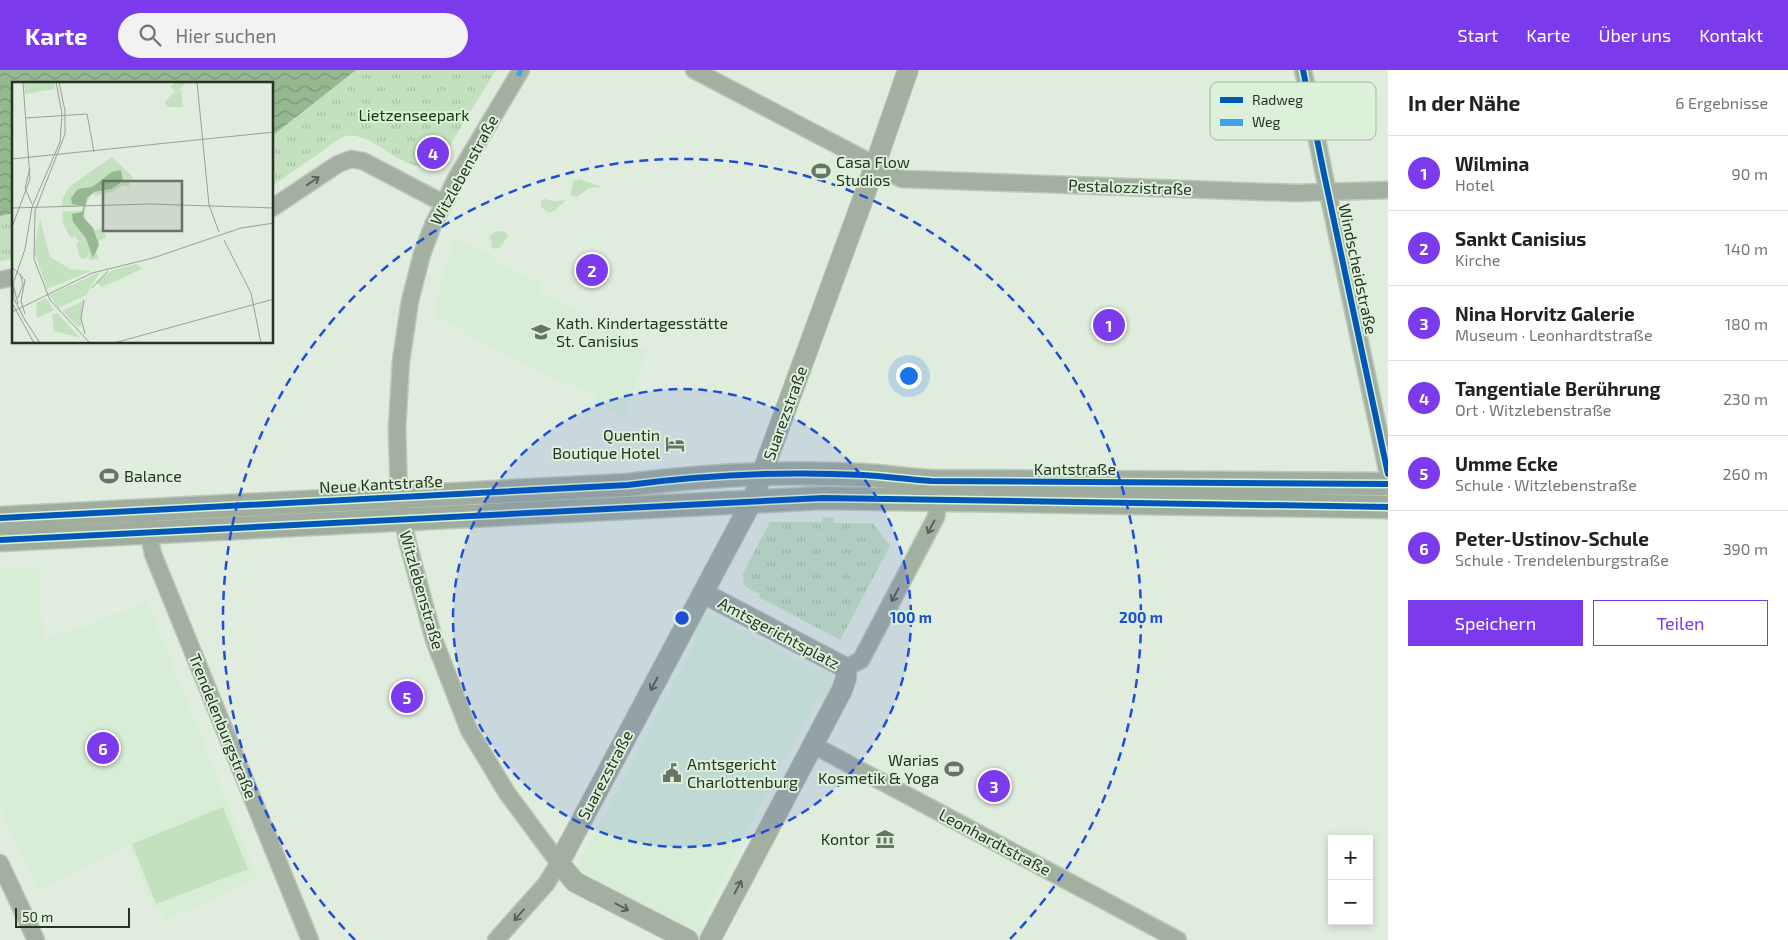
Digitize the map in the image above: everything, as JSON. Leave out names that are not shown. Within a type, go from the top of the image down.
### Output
[{"type":"main road","name":"Kantstraße","points":[[762,475],[864,475],[947,481],[1388,484]]},
{"type":"main road","name":"Neue Kantstraße","points":[[0,518],[628,485],[670,480],[762,475]]},
{"type":"main road","name":"Kantstraße","points":[[752,501],[823,498],[1388,506]]},
{"type":"main road","points":[[0,540],[752,501]]},
{"type":"street","name":"Witzlebenstraße","points":[[521,70],[443,202],[422,254],[410,301],[402,352],[397,428],[402,520],[434,640],[469,730],[507,792],[575,882],[681,939]]},
{"type":"street","name":"Pestalozzistraße","points":[[694,70],[902,179],[1242,191],[1328,192],[1388,190]]},
{"type":"street","name":"Suarezstraße","points":[[496,940],[546,884],[559,863],[752,501],[876,164],[908,70]]},
{"type":"street","name":"Windscheidstraße","points":[[1317,140],[1388,474]]},
{"type":"street","points":[[274,207],[338,164],[351,159],[363,161],[443,202]]},
{"type":"street","points":[[710,940],[842,690],[846,673],[861,660],[936,517],[939,500]]},
{"type":"street","name":"Trendelenburgstraße","points":[[144,510],[156,561],[310,940]]},
{"type":"street","name":"Amtsgerichtsplatz","points":[[703,593],[846,673]]},
{"type":"street","name":"Leonhardtstraße","points":[[813,745],[1178,940]]},
{"type":"street","points":[[0,863],[36,940]]},
{"type":"shaded area","name":"Kath. Kindertagesstätte St. Canisius","points":[[455,238],[541,284],[538,291],[647,349],[624,417],[593,401],[596,396],[573,385],[572,381],[565,382],[566,386],[434,316],[444,273]]},
{"type":"shaded area","points":[[38,566],[43,640],[79,627],[80,629],[147,601],[257,878],[165,921],[158,906],[154,907],[129,845],[38,889],[0,808],[0,568]]},
{"type":"shaded area","points":[[702,614],[716,616],[816,670],[819,665],[826,668],[833,676],[834,689],[828,703],[818,699],[795,740],[701,919],[707,929],[703,935],[698,937],[692,936],[581,874],[579,863],[696,641],[693,625]]},
{"type":"green space","name":"Lietzenseepark","points":[[0,70],[496,70],[439,163],[427,167],[415,165],[403,161],[369,140],[358,136],[347,136],[340,138],[274,184],[274,82],[12,82],[12,259],[0,261]]},
{"type":"green space","points":[[579,179],[603,187],[589,188],[577,197],[572,196],[573,181]]},
{"type":"green space","points":[[544,199],[554,201],[566,200],[549,213],[541,207],[541,201]]},
{"type":"green space","points":[[495,231],[506,232],[508,236],[500,248],[494,249],[489,237]]},
{"type":"green space","points":[[823,517],[834,518],[834,523],[873,523],[890,546],[840,640],[759,597],[760,594],[743,583],[744,576],[742,575],[770,522],[822,522]]},
{"type":"green space","points":[[223,807],[248,869],[156,904],[132,844]]},
{"type":"water","points":[[0,70],[356,70],[274,134],[274,82],[12,82],[12,213],[0,216]]},
{"type":"marked path","points":[[518,76],[521,70]]},
{"type":"cycle path","points":[[1303,70],[1305,82]]},
{"type":"cycle path","points":[[1317,140],[1388,474]]},
{"type":"cycle path","points":[[0,518],[628,485],[716,476],[775,474],[863,475],[931,481],[1388,484]]},
{"type":"cycle path","points":[[0,540],[823,498],[1388,507]]},
{"type":"place","name":"Tangentiale Berührung","points":[[433,153]]},
{"type":"place","name":"Casa Flow Studios","points":[[821,171]]},
{"type":"place","name":"Sankt Canisius","points":[[592,270]]},
{"type":"place","name":"Wilmina","points":[[1109,325]]},
{"type":"place","name":"Kath. Kindertagesstätte St. Canisius","points":[[541,332]]},
{"type":"place","name":"Quentin Boutique Hotel","points":[[675,444]]},
{"type":"place","name":"Balance","points":[[109,476]]},
{"type":"place","name":"Umme Ecke","points":[[407,697]]},
{"type":"place","name":"Peter-Ustinov-Schule","points":[[103,748]]},
{"type":"place","name":"Warias Kosmetik & Yoga","points":[[954,769]]},
{"type":"place","name":"Amtsgericht Charlottenburg","points":[[672,773]]},
{"type":"place","name":"Nina Horvitz Galerie","points":[[994,786]]},
{"type":"place","name":"Kontor","points":[[885,839]]}]
